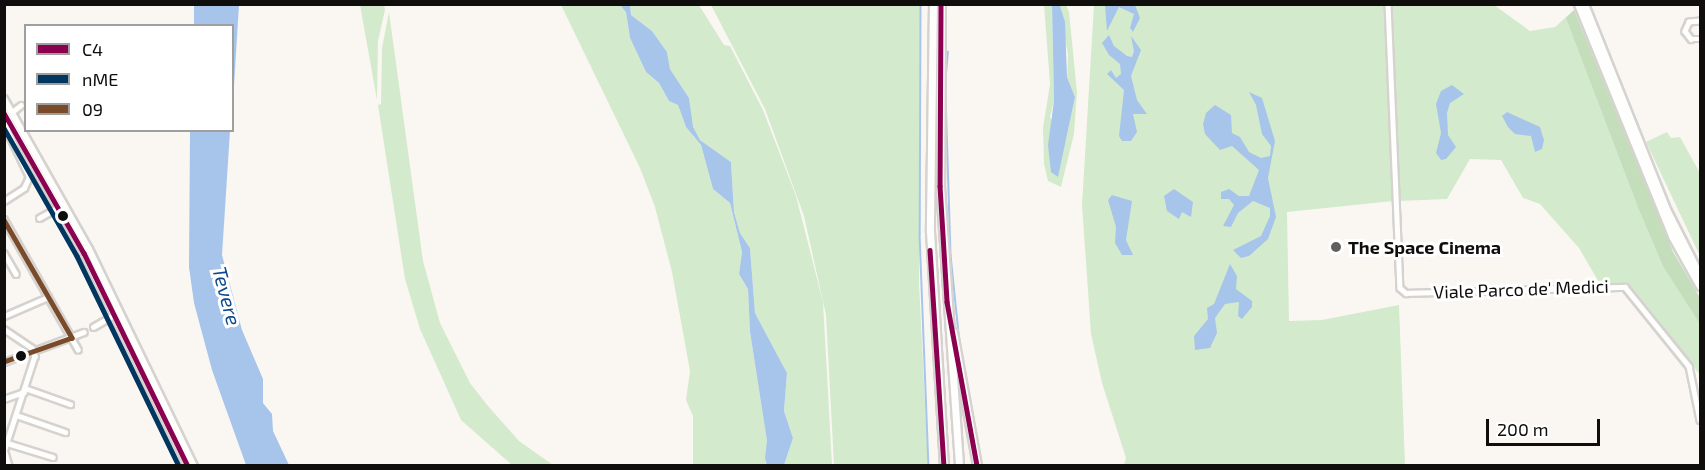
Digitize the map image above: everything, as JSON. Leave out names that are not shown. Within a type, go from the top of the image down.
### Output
[{"type":"highway","points":[[933,4],[930,231],[944,465]]},
{"type":"highway","points":[[941,4],[940,176],[959,465]]},
{"type":"highway","points":[[1581,6],[1666,211],[1701,276]]},
{"type":"highway","points":[[1581,6],[1672,236],[1701,286]]},
{"type":"highway","points":[[947,302],[977,465]]},
{"type":"main road","points":[[4,99],[8,114],[114,315],[188,465]]},
{"type":"main road","points":[[8,114],[89,249],[194,465]]},
{"type":"street","name":"Viale Parco de' Medici","points":[[1388,4],[1398,285],[1402,291],[1625,287],[1689,366],[1701,420]]},
{"type":"street","points":[[1701,21],[1689,22],[1685,31],[1690,39],[1701,39]]},
{"type":"street","points":[[6,200],[20,191],[30,177],[7,131],[8,114],[21,105]]},
{"type":"street","points":[[42,215],[58,207]]},
{"type":"street","points":[[5,220],[78,349]]},
{"type":"street","points":[[4,253],[16,274]]},
{"type":"street","points":[[4,316],[48,297]]},
{"type":"street","points":[[93,327],[98,321],[114,315]]},
{"type":"street","points":[[4,329],[34,351]]},
{"type":"street","points":[[4,362],[84,332]]},
{"type":"street","points":[[15,465],[9,464],[5,452],[6,442],[24,390],[34,351]]},
{"type":"street","points":[[4,399],[24,390],[70,404]]},
{"type":"street","points":[[16,415],[65,432]]},
{"type":"street","points":[[6,442],[53,457]]},
{"type":"green space","points":[[630,4],[699,5],[724,45],[730,46],[763,110],[796,196],[823,302],[832,465],[784,465],[793,438],[784,411],[787,373],[755,313],[750,248],[740,233],[734,212],[731,162],[700,140],[692,127],[689,98],[670,69],[667,52],[652,31],[631,15]]},
{"type":"green space","points":[[360,5],[384,5],[385,10],[378,41],[377,100]]},
{"type":"green space","points":[[561,5],[620,5],[626,11],[630,38],[646,72],[659,83],[669,101],[678,105],[686,127],[701,145],[713,189],[730,203],[742,252],[739,274],[748,289],[750,332],[767,441],[767,465],[693,465],[693,416],[686,400],[690,371],[672,272],[655,207],[640,168]]},
{"type":"green space","points":[[711,5],[920,5],[919,283],[928,465],[834,465],[826,315],[804,216],[765,109]]},
{"type":"green space","points":[[1044,5],[1052,5],[1054,101],[1050,117],[1065,143],[1075,97],[1067,77],[1068,54],[1058,5],[1066,5],[1069,12],[1077,92],[1074,134],[1061,187],[1048,181],[1044,164],[1043,128],[1050,84]]},
{"type":"green space","points":[[1094,5],[1385,5],[1393,201],[1287,212],[1289,321],[1322,320],[1399,305],[1405,465],[1124,465],[1126,458],[1102,383],[1091,334],[1082,205]]},
{"type":"green space","points":[[1392,5],[1494,5],[1530,31],[1555,27],[1574,10],[1673,252],[1700,298],[1700,375],[1634,290],[1622,284],[1600,284],[1579,248],[1540,204],[1523,198],[1501,160],[1470,159],[1447,199],[1398,201]]},
{"type":"green space","points":[[1574,10],[1673,252],[1700,298],[1700,324],[1663,266],[1638,207],[1566,18]]},
{"type":"green space","points":[[389,12],[423,261],[440,323],[470,383],[488,406],[519,441],[553,465],[512,465],[461,420],[420,329],[405,279],[378,105],[381,104],[382,48]]},
{"type":"green space","points":[[1667,132],[1671,138],[1680,137],[1700,173],[1700,256],[1646,142]]},
{"type":"water","points":[[194,5],[239,5],[234,86],[234,24],[194,24]]},
{"type":"water","points":[[620,5],[630,5],[631,15],[652,31],[667,52],[670,69],[689,98],[693,127],[700,140],[731,162],[734,212],[740,233],[750,248],[755,313],[787,373],[784,411],[793,438],[784,465],[767,465],[765,458],[767,441],[750,332],[748,289],[739,274],[742,252],[730,203],[713,189],[701,145],[686,127],[678,105],[669,101],[659,83],[646,72],[630,38],[626,12]]},
{"type":"water","points":[[1052,5],[1060,6],[1065,22],[1067,77],[1075,97],[1058,177],[1051,172],[1048,145],[1054,101]]},
{"type":"water","points":[[1105,5],[1135,5],[1140,18],[1133,32],[1130,28],[1134,14],[1119,7],[1107,31]]},
{"type":"water","points":[[1109,35],[1114,46],[1127,56],[1132,57],[1134,51],[1131,36],[1141,50],[1131,76],[1137,100],[1147,114],[1133,114],[1137,132],[1131,141],[1122,141],[1119,136],[1124,90],[1107,74],[1111,70],[1116,78],[1121,74],[1120,64],[1109,55],[1102,43]]},
{"type":"water","points":[[1452,85],[1464,94],[1450,103],[1447,113],[1448,135],[1456,147],[1446,159],[1441,160],[1436,153],[1441,133],[1436,104],[1441,91]]},
{"type":"water","points":[[1249,92],[1262,98],[1275,141],[1268,178],[1276,217],[1268,239],[1249,256],[1241,258],[1233,250],[1261,236],[1270,216],[1270,208],[1253,201],[1238,213],[1231,227],[1223,226],[1234,205],[1229,199],[1221,199],[1221,192],[1229,189],[1239,196],[1249,196],[1259,170],[1232,146],[1220,150],[1205,134],[1203,124],[1206,113],[1215,105],[1231,115],[1232,133],[1240,137],[1249,152],[1261,158],[1270,156],[1271,146],[1262,134],[1256,105]]},
{"type":"water","points":[[1507,112],[1540,127],[1544,140],[1542,149],[1535,152],[1531,136],[1515,134],[1508,127],[1502,116]]},
{"type":"water","name":"Tevere","points":[[190,132],[230,132],[222,255],[242,330],[263,379],[263,403],[272,414],[273,431],[289,465],[246,465],[212,370],[194,303],[189,267]]},
{"type":"water","points":[[1174,189],[1193,202],[1191,217],[1182,212],[1179,219],[1167,211],[1164,196]]},
{"type":"water","points":[[1112,195],[1132,201],[1126,240],[1133,255],[1122,255],[1115,243],[1116,227],[1108,200]]},
{"type":"water","points":[[1230,264],[1237,276],[1236,289],[1252,301],[1252,307],[1242,319],[1238,316],[1239,302],[1225,304],[1215,318],[1217,333],[1210,348],[1195,350],[1194,336],[1208,319],[1207,308],[1214,304]]},
{"type":"waterway","points":[[921,4],[920,234],[929,466]]},
{"type":"waterway","points":[[945,85],[948,52]]},
{"type":"waterway","points":[[946,95],[951,255],[962,363]]},
{"type":"waterway","points":[[965,380],[973,419]]},
{"type":"transit line","name":"C4","points":[[941,4],[940,186],[947,302],[977,466]]},
{"type":"transit line","name":"C4","points":[[4,113],[84,253],[188,466]]},
{"type":"transit line","name":"nME","points":[[4,128],[77,256],[179,466]]},
{"type":"transit line","name":"09","points":[[4,220],[72,338],[4,362]]},
{"type":"transit line","name":"C4","points":[[930,250],[944,466]]},
{"type":"place","name":"The Space Cinema","points":[[1336,247]]}]
